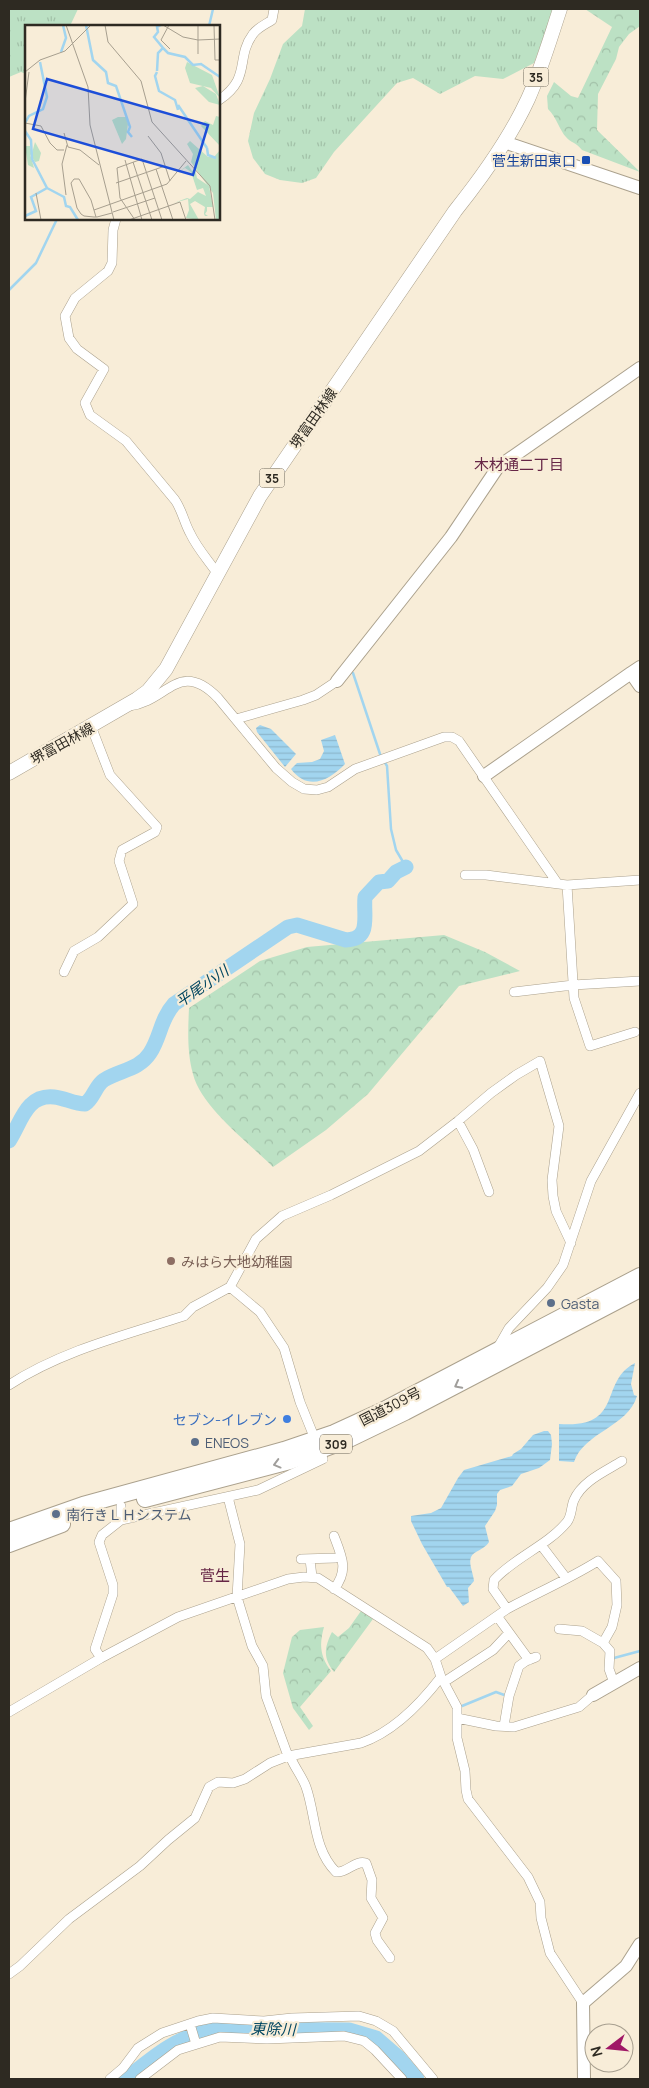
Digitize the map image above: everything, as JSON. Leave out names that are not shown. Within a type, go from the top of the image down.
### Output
[{"type":"highway","name":"国道309号","points":[[9,1544],[68,1522],[121,1513],[290,1461],[362,1421],[640,1276]]},
{"type":"highway","name":"国道309号","points":[[9,1531],[83,1505],[284,1450],[318,1445],[384,1423],[640,1289]]},
{"type":"main road","name":"堺富田林線","points":[[9,773],[124,707],[148,690],[166,669],[247,518],[270,480],[455,210],[479,182],[504,142],[528,98],[560,9]]},
{"type":"street","points":[[220,99],[236,86],[242,70],[247,45],[253,33],[272,20],[274,9]]},
{"type":"street","points":[[504,142],[640,188]]},
{"type":"street","points":[[116,220],[113,230],[112,263],[108,271],[75,298],[65,316],[68,338],[77,349],[104,369],[85,402],[90,415],[126,441],[175,500],[181,509],[197,546],[217,573]]},
{"type":"street","points":[[236,719],[303,700],[316,695],[337,681],[451,537],[498,467],[638,375]]},
{"type":"street","points":[[484,776],[636,670],[640,686]]},
{"type":"street","points":[[124,707],[141,705],[172,686],[188,681],[199,682],[208,688],[236,719],[276,768],[292,782],[304,789],[317,790],[328,787],[355,769],[444,737],[452,737],[459,741],[562,885],[574,998],[590,1046],[635,1032]]},
{"type":"street","points":[[64,972],[74,952],[98,937],[134,904],[119,861],[120,855],[122,850],[155,832],[157,827],[110,776],[91,726]]},
{"type":"street","points":[[465,875],[486,875],[562,885],[640,880]]},
{"type":"street","points":[[514,992],[573,985],[640,981]]},
{"type":"street","points":[[9,1385],[46,1364],[109,1340],[184,1316],[202,1302],[230,1287],[256,1239],[282,1216],[331,1195],[419,1151],[497,1088],[540,1061],[559,1126],[552,1180],[553,1196],[556,1211],[571,1242]]},
{"type":"street","points":[[496,1352],[498,1344],[509,1328],[547,1288],[563,1265],[590,1181],[640,1093]]},
{"type":"street","points":[[629,1112],[640,1109]]},
{"type":"street","points":[[458,1121],[473,1149],[489,1192]]},
{"type":"street","points":[[102,1658],[96,1650],[113,1594],[113,1585],[99,1542],[102,1535],[121,1513],[228,1498],[258,1490],[323,1460],[300,1402],[284,1348],[260,1312],[230,1287]]},
{"type":"street","points":[[506,1609],[493,1588],[494,1580],[499,1573],[541,1545],[568,1520],[574,1499],[586,1484],[622,1461]]},
{"type":"street","points":[[228,1498],[240,1544],[237,1597],[252,1646],[263,1666],[266,1696],[289,1756],[306,1787],[316,1834],[321,1848],[333,1869],[336,1872],[345,1872],[358,1862],[366,1863],[372,1880],[371,1898],[382,1918],[375,1933],[377,1940],[390,1958]]},
{"type":"street","points":[[334,1536],[341,1556],[343,1570],[341,1580],[334,1589]]},
{"type":"street","points":[[541,1545],[566,1578]]},
{"type":"street","points":[[312,1578],[305,1559],[336,1558]]},
{"type":"street","points":[[435,1660],[506,1609],[566,1578],[578,1574],[598,1561],[616,1581],[617,1605],[612,1626],[604,1643]]},
{"type":"street","points":[[9,1712],[102,1658],[178,1617],[288,1578],[318,1578],[427,1648],[435,1660],[442,1680],[457,1707],[456,1738],[465,1772],[468,1799],[528,1878],[540,1902],[542,1925],[550,1953],[583,2003],[584,2079]]},
{"type":"street","points":[[497,1616],[508,1634],[532,1658],[520,1666],[517,1672],[509,1696],[504,1726]]},
{"type":"street","points":[[559,1629],[582,1631],[604,1643],[610,1651],[608,1668],[614,1684]]},
{"type":"street","points":[[9,1974],[20,1966],[69,1919],[140,1866],[195,1818],[209,1787],[218,1782],[233,1783],[246,1779],[270,1763],[289,1756],[361,1743],[373,1739],[402,1719],[442,1680],[493,1650],[508,1634]]},
{"type":"street","points":[[457,1718],[504,1726],[521,1725],[579,1707],[593,1695],[640,1668]]},
{"type":"street","points":[[583,2003],[626,1966],[640,1944]]},
{"type":"street","points":[[110,2079],[123,2068],[138,2048],[162,2034],[213,2018],[264,2021],[292,2018],[359,2016],[376,2021],[393,2031],[433,2079]]},
{"type":"street","points":[[190,2024],[196,2044]]},
{"type":"street","points":[[140,2079],[172,2054],[220,2037],[267,2039],[344,2036],[364,2041],[402,2079]]},
{"type":"green space","points":[[9,9],[78,9],[70,25],[25,25],[25,74],[21,72],[9,77]]},
{"type":"green space","points":[[305,9],[554,9],[534,63],[503,79],[475,76],[440,94],[413,78],[397,83],[334,152],[316,178],[302,183],[280,180],[265,174],[253,158],[248,141],[254,113],[270,79],[283,44],[302,26]]},
{"type":"green space","points":[[585,9],[640,9],[640,26],[629,34],[619,47],[616,59],[598,94],[597,130],[640,172],[582,150],[568,139],[548,109],[547,96],[554,82],[571,96],[578,98],[612,27]]},
{"type":"green space","points":[[444,935],[485,952],[520,971],[459,986],[368,1094],[326,1130],[273,1167],[227,1124],[206,1099],[198,1086],[191,1066],[188,1041],[189,1008],[260,961],[307,947]]},
{"type":"green space","points":[[361,1611],[373,1619],[334,1672],[326,1657],[329,1638],[332,1632],[338,1637],[349,1628]]},
{"type":"green space","points":[[324,1627],[321,1639],[322,1650],[331,1671],[300,1707],[313,1726],[309,1730],[293,1708],[283,1673],[292,1637],[300,1630]]},
{"type":"water","points":[[260,725],[271,729],[296,754],[285,767],[257,732],[256,728]]},
{"type":"water","points":[[335,735],[345,764],[333,775],[326,779],[312,782],[304,780],[291,769],[297,763],[312,762],[320,759],[324,751],[321,740]]},
{"type":"water","points":[[635,1363],[631,1384],[634,1395],[637,1396],[632,1407],[616,1423],[587,1443],[579,1452],[574,1462],[559,1461],[559,1424],[580,1424],[594,1419],[602,1412],[624,1371]]},
{"type":"water","points":[[548,1431],[551,1435],[550,1460],[539,1468],[521,1474],[512,1486],[500,1490],[497,1494],[495,1511],[485,1526],[489,1542],[473,1555],[470,1561],[474,1581],[468,1588],[469,1602],[463,1606],[449,1587],[447,1587],[422,1544],[411,1521],[411,1516],[431,1513],[441,1508],[464,1470],[512,1456],[533,1435]]},
{"type":"waterway","points":[[209,25],[213,9]]},
{"type":"waterway","points":[[9,290],[36,263],[57,220]]},
{"type":"waterway","points":[[353,673],[381,757]]},
{"type":"waterway","points":[[384,761],[387,766],[391,829],[396,850],[406,867]]},
{"type":"waterway","name":"平尾小川","points":[[9,1141],[26,1111],[37,1100],[45,1097],[54,1097],[85,1104],[104,1080],[146,1059],[154,1047],[169,1010],[174,1004],[288,927],[297,925],[346,940],[360,936],[364,925],[365,897],[379,882],[388,881],[396,872],[406,867]]},
{"type":"waterway","points":[[614,1658],[640,1651]]},
{"type":"waterway","points":[[462,1706],[496,1692],[507,1696]]},
{"type":"waterway","name":"東除川","points":[[126,2079],[168,2047],[191,2036],[217,2029],[349,2030],[376,2038],[398,2057],[417,2079]]},
{"type":"place","name":"菅生新田東口","points":[[586,160]]},
{"type":"place","name":"みはら大地幼稚園","points":[[171,1261]]},
{"type":"place","name":"Gasta","points":[[551,1303]]},
{"type":"place","name":"セブン-イレブン","points":[[287,1419]]},
{"type":"place","name":"ENEOS","points":[[195,1442]]},
{"type":"place","name":"南行きＬＨシステム","points":[[56,1514]]},
{"type":"district","name":"木材通二丁目","points":[[519,464]]},
{"type":"district","name":"菅生","points":[[215,1575]]}]
